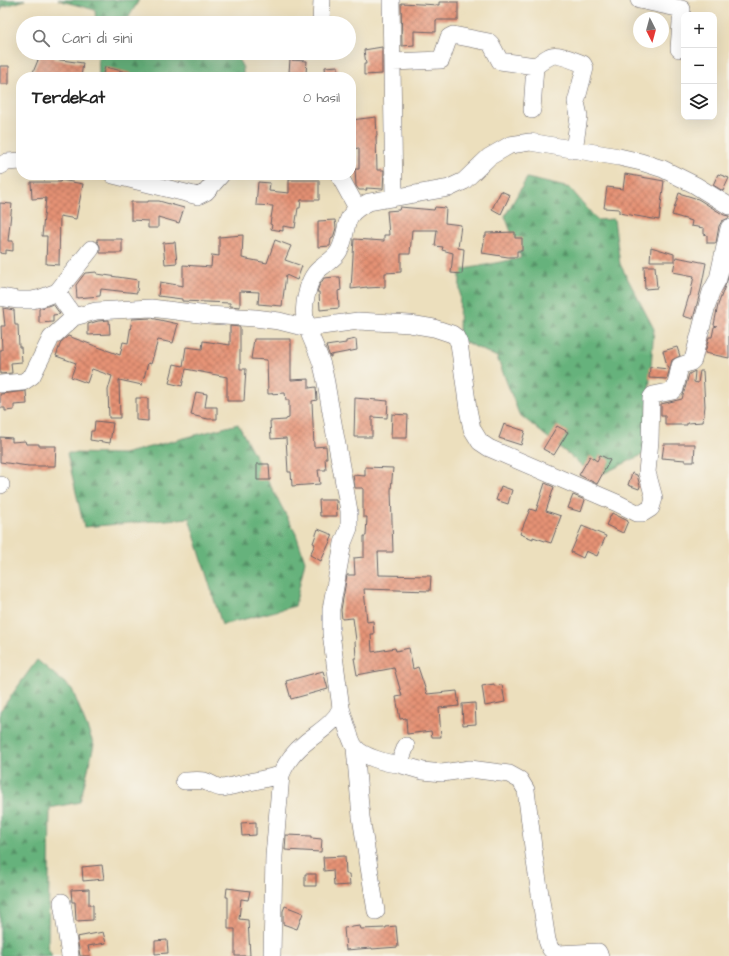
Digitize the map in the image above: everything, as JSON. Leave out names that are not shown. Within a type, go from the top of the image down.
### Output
[{"type":"street","points":[[322,0],[322,16]]},
{"type":"street","points":[[639,0],[682,9],[679,49]]},
{"type":"street","points":[[387,1],[393,62],[394,197]]},
{"type":"street","points":[[393,62],[441,60],[449,37],[453,35],[489,42],[500,61],[535,66],[553,55],[585,65],[576,102],[579,116],[574,150]]},
{"type":"street","points":[[532,110],[535,66]]},
{"type":"street","points":[[376,911],[361,817],[355,748],[341,708],[331,633],[330,609],[343,544],[349,528],[349,512],[322,364],[306,328],[304,309],[306,294],[310,282],[321,267],[329,262],[340,250],[351,214],[357,208],[369,202],[449,188],[464,181],[489,157],[510,145],[530,142],[641,162],[663,169],[695,185],[729,206]]},
{"type":"street","points":[[0,166],[7,162],[16,161]]},
{"type":"street","points":[[133,180],[198,196],[206,192],[217,180]]},
{"type":"street","points":[[342,180],[357,208]]},
{"type":"street","points":[[0,384],[23,382],[32,376],[51,338],[74,317],[96,311],[151,308],[208,315],[279,321],[306,328],[330,326],[358,321],[410,324],[434,328],[452,334],[456,337],[459,343],[472,429],[480,442],[489,448],[617,503],[631,511],[643,513],[651,508],[654,498],[647,472],[650,441],[650,398],[653,395],[673,391],[675,389],[680,366],[693,360],[711,292],[718,279],[729,228]]},
{"type":"street","points":[[0,297],[18,300],[32,300],[57,292],[91,249]]},
{"type":"street","points":[[57,292],[74,317]]},
{"type":"street","points":[[272,956],[274,856],[281,775],[286,764],[304,744],[337,716],[341,708]]},
{"type":"street","points":[[398,764],[406,746]]},
{"type":"street","points":[[355,748],[370,758],[424,771],[442,773],[470,770],[509,774],[520,780],[526,790],[534,855],[549,948],[557,954],[598,952],[600,956]]},
{"type":"street","points":[[184,781],[201,781],[206,782],[216,788],[223,788],[281,775]]},
{"type":"street","points":[[62,902],[70,956]]},
{"type":"green space","points":[[0,0],[25,0],[2,7],[0,12]]},
{"type":"green space","points":[[58,0],[139,0],[130,16],[95,16],[95,10]]},
{"type":"green space","points":[[98,60],[239,60],[243,68],[243,72],[99,72]]},
{"type":"green space","points":[[527,178],[570,188],[597,220],[614,219],[620,264],[654,329],[644,454],[596,477],[519,414],[497,357],[459,339],[460,270],[521,258],[505,216]]},
{"type":"green space","points":[[238,424],[296,534],[305,561],[295,606],[222,625],[189,518],[84,527],[67,453],[123,454]]},
{"type":"green space","points":[[37,660],[72,689],[94,745],[80,802],[50,808],[48,947],[52,956],[0,956],[0,711]]},
{"type":"building","points":[[439,2],[458,2],[458,20],[436,20],[436,32],[414,31],[414,45],[402,46],[401,3],[439,5]]},
{"type":"building","points":[[382,47],[382,74],[364,75],[364,64],[366,64],[364,50]]},
{"type":"building","points":[[38,60],[61,60],[83,63],[82,72],[33,72]]},
{"type":"building","points":[[290,60],[307,61],[306,72],[289,72]]},
{"type":"building","points":[[0,66],[9,66],[9,84],[0,84]]},
{"type":"building","points":[[338,66],[338,72],[326,72],[325,67]]},
{"type":"building","points":[[105,67],[127,72],[104,72]]},
{"type":"building","points":[[376,117],[377,170],[384,170],[383,189],[366,188],[367,190],[359,190],[356,186],[356,169],[359,169],[359,148],[356,148],[356,119]]},
{"type":"building","points":[[625,174],[664,181],[659,220],[619,213],[619,209],[604,208],[607,187],[623,189]]},
{"type":"building","points":[[718,174],[729,178],[723,191],[713,185]]},
{"type":"building","points":[[61,180],[83,184],[76,219],[60,216],[59,265],[46,264],[47,236],[42,236],[46,198],[32,199],[31,182],[60,182]]},
{"type":"building","points":[[289,180],[319,180],[319,200],[301,200],[300,208],[298,208],[295,228],[283,226],[283,231],[271,229],[272,225],[270,224],[273,206],[256,205],[258,182],[270,183],[269,191],[289,193]]},
{"type":"building","points":[[501,191],[510,195],[501,214],[492,209]]},
{"type":"building","points":[[679,193],[698,199],[724,215],[729,216],[729,218],[722,221],[719,226],[716,243],[707,243],[707,235],[704,234],[704,228],[691,226],[692,221],[672,215]]},
{"type":"building","points":[[159,201],[184,208],[179,223],[158,217],[158,228],[148,228],[148,221],[131,220],[131,202]]},
{"type":"building","points":[[0,203],[12,204],[8,241],[13,241],[13,251],[6,250],[6,254],[0,253]]},
{"type":"building","points":[[400,207],[434,210],[435,207],[446,208],[445,223],[461,225],[458,248],[464,249],[462,274],[451,273],[453,253],[442,250],[443,247],[435,246],[437,230],[412,230],[410,254],[401,254],[401,272],[385,273],[385,287],[351,289],[354,239],[384,241],[384,235],[389,235],[387,211],[399,210]]},
{"type":"building","points":[[335,220],[336,228],[333,238],[331,239],[330,246],[318,247],[318,221]]},
{"type":"building","points":[[515,232],[515,238],[522,238],[522,251],[517,251],[517,257],[482,253],[486,233]]},
{"type":"building","points":[[243,235],[242,258],[267,263],[275,240],[291,246],[285,260],[302,266],[297,280],[286,275],[282,306],[258,304],[259,292],[240,291],[240,307],[230,306],[230,303],[182,301],[182,299],[158,296],[160,282],[183,286],[183,265],[211,267],[212,255],[219,256],[219,237]]},
{"type":"building","points":[[97,239],[122,239],[122,253],[100,253],[100,246]]},
{"type":"building","points":[[175,242],[177,263],[165,264],[163,243]]},
{"type":"building","points":[[651,247],[674,254],[674,261],[650,261]]},
{"type":"building","points":[[676,257],[706,263],[693,319],[683,316],[690,296],[694,276],[673,272]]},
{"type":"building","points":[[644,266],[655,266],[657,288],[645,289]]},
{"type":"building","points":[[97,272],[97,274],[138,280],[137,293],[101,289],[100,296],[77,298],[76,285],[85,273]]},
{"type":"building","points":[[729,275],[729,358],[705,353],[709,337],[712,337],[714,327],[717,326],[714,325],[718,305]]},
{"type":"building","points":[[340,277],[341,290],[338,291],[339,308],[320,310],[319,292],[317,292],[319,286],[324,278]]},
{"type":"building","points":[[53,304],[60,314],[53,315],[53,322],[39,323],[39,309]]},
{"type":"building","points":[[3,308],[14,310],[15,325],[18,325],[19,347],[21,347],[22,362],[11,363],[12,373],[0,374],[0,350],[2,350],[1,326],[5,326]]},
{"type":"building","points":[[151,318],[178,324],[173,343],[158,340],[151,364],[148,363],[142,385],[119,380],[120,418],[109,418],[108,390],[112,376],[92,369],[87,383],[71,377],[76,363],[56,356],[61,342],[68,336],[120,355],[123,342],[128,343],[132,319]]},
{"type":"building","points":[[109,320],[110,334],[88,335],[88,324]]},
{"type":"building","points":[[230,326],[240,327],[240,369],[246,369],[244,401],[227,401],[227,377],[186,369],[182,386],[169,383],[174,364],[183,366],[186,347],[202,349],[203,341],[230,345]]},
{"type":"building","points":[[254,339],[291,339],[291,380],[309,379],[309,388],[316,387],[317,400],[312,401],[314,447],[326,446],[327,458],[325,458],[326,470],[318,470],[320,484],[292,486],[291,472],[288,472],[286,438],[271,439],[270,421],[286,420],[289,418],[289,400],[286,400],[285,393],[268,394],[267,360],[251,359]]},
{"type":"building","points":[[356,339],[357,350],[331,355],[330,357],[326,346],[346,343],[346,341]]},
{"type":"building","points":[[677,347],[680,356],[672,360],[667,379],[649,378],[650,367],[668,369],[663,351]]},
{"type":"building","points":[[695,371],[694,382],[698,383],[700,371],[703,371],[705,406],[703,422],[687,423],[687,425],[665,425],[665,416],[661,416],[661,404],[682,399],[689,374]]},
{"type":"building","points":[[26,391],[27,404],[14,405],[14,410],[5,411],[5,408],[0,408],[0,394]]},
{"type":"building","points":[[196,392],[207,394],[205,407],[217,407],[217,419],[208,419],[191,415]]},
{"type":"building","points":[[136,398],[148,398],[148,421],[136,420]]},
{"type":"building","points":[[355,398],[388,401],[387,418],[372,417],[372,437],[354,437]]},
{"type":"building","points":[[392,414],[408,415],[407,438],[391,438]]},
{"type":"building","points":[[95,421],[113,423],[110,443],[90,440],[91,431],[94,431]]},
{"type":"building","points":[[504,424],[525,431],[521,445],[499,438]]},
{"type":"building","points":[[557,426],[568,432],[554,455],[543,449]]},
{"type":"building","points":[[0,437],[12,438],[12,442],[25,441],[26,444],[56,446],[55,466],[28,466],[0,462]]},
{"type":"building","points":[[664,444],[695,444],[694,462],[662,458]]},
{"type":"building","points":[[600,455],[610,460],[597,484],[579,475],[590,456],[597,461]]},
{"type":"building","points":[[257,464],[269,464],[270,480],[257,480]]},
{"type":"building","points":[[365,467],[393,468],[391,490],[393,552],[378,552],[379,575],[431,576],[430,591],[364,589],[367,622],[373,621],[374,634],[371,634],[372,652],[395,648],[396,651],[409,648],[413,669],[418,667],[427,694],[457,691],[459,706],[439,708],[441,737],[432,737],[431,731],[407,734],[406,718],[400,719],[396,697],[402,696],[394,668],[357,675],[354,658],[356,658],[356,640],[353,618],[342,619],[341,610],[347,575],[355,575],[354,558],[364,557],[364,536],[366,536],[367,517],[363,517],[363,488],[355,488],[353,475],[365,476]]},
{"type":"building","points":[[632,473],[637,475],[640,486],[639,489],[628,485]]},
{"type":"building","points":[[545,483],[554,487],[546,511],[561,516],[551,543],[520,534],[530,509],[536,511]]},
{"type":"building","points":[[501,486],[512,490],[508,504],[496,500]]},
{"type":"building","points":[[573,495],[585,500],[581,512],[568,508]]},
{"type":"building","points":[[319,500],[336,500],[337,516],[320,516]]},
{"type":"building","points":[[612,513],[628,521],[623,533],[606,525]]},
{"type":"building","points":[[582,526],[606,536],[597,556],[586,551],[583,558],[571,552]]},
{"type":"building","points":[[318,529],[333,535],[321,561],[310,555],[315,544],[313,543]]},
{"type":"building","points":[[323,671],[328,689],[291,699],[286,681]]},
{"type":"building","points":[[494,684],[494,686],[502,685],[505,702],[485,706],[482,686]]},
{"type":"building","points":[[475,703],[476,724],[463,725],[462,704]]},
{"type":"building","points":[[256,822],[256,835],[242,836],[241,823]]},
{"type":"building","points":[[286,835],[311,836],[311,838],[322,839],[321,852],[285,850]]},
{"type":"building","points":[[345,856],[346,874],[349,874],[350,885],[334,886],[333,870],[324,871],[323,857]]},
{"type":"building","points":[[102,865],[104,879],[83,881],[82,867]]},
{"type":"building","points":[[305,874],[316,874],[316,886],[305,886]]},
{"type":"building","points":[[227,888],[250,891],[248,900],[241,899],[239,919],[248,920],[250,956],[235,956],[235,929],[228,929],[228,897],[226,897]]},
{"type":"building","points":[[89,889],[89,905],[93,905],[93,920],[76,921],[75,902],[72,902],[71,890]]},
{"type":"building","points":[[285,906],[303,913],[297,929],[283,924],[283,911]]},
{"type":"building","points":[[360,926],[361,929],[396,926],[398,947],[346,950],[344,928]]},
{"type":"building","points":[[103,932],[106,943],[88,946],[90,956],[80,956],[77,937]]},
{"type":"building","points":[[167,940],[168,953],[155,954],[155,941]]}]
